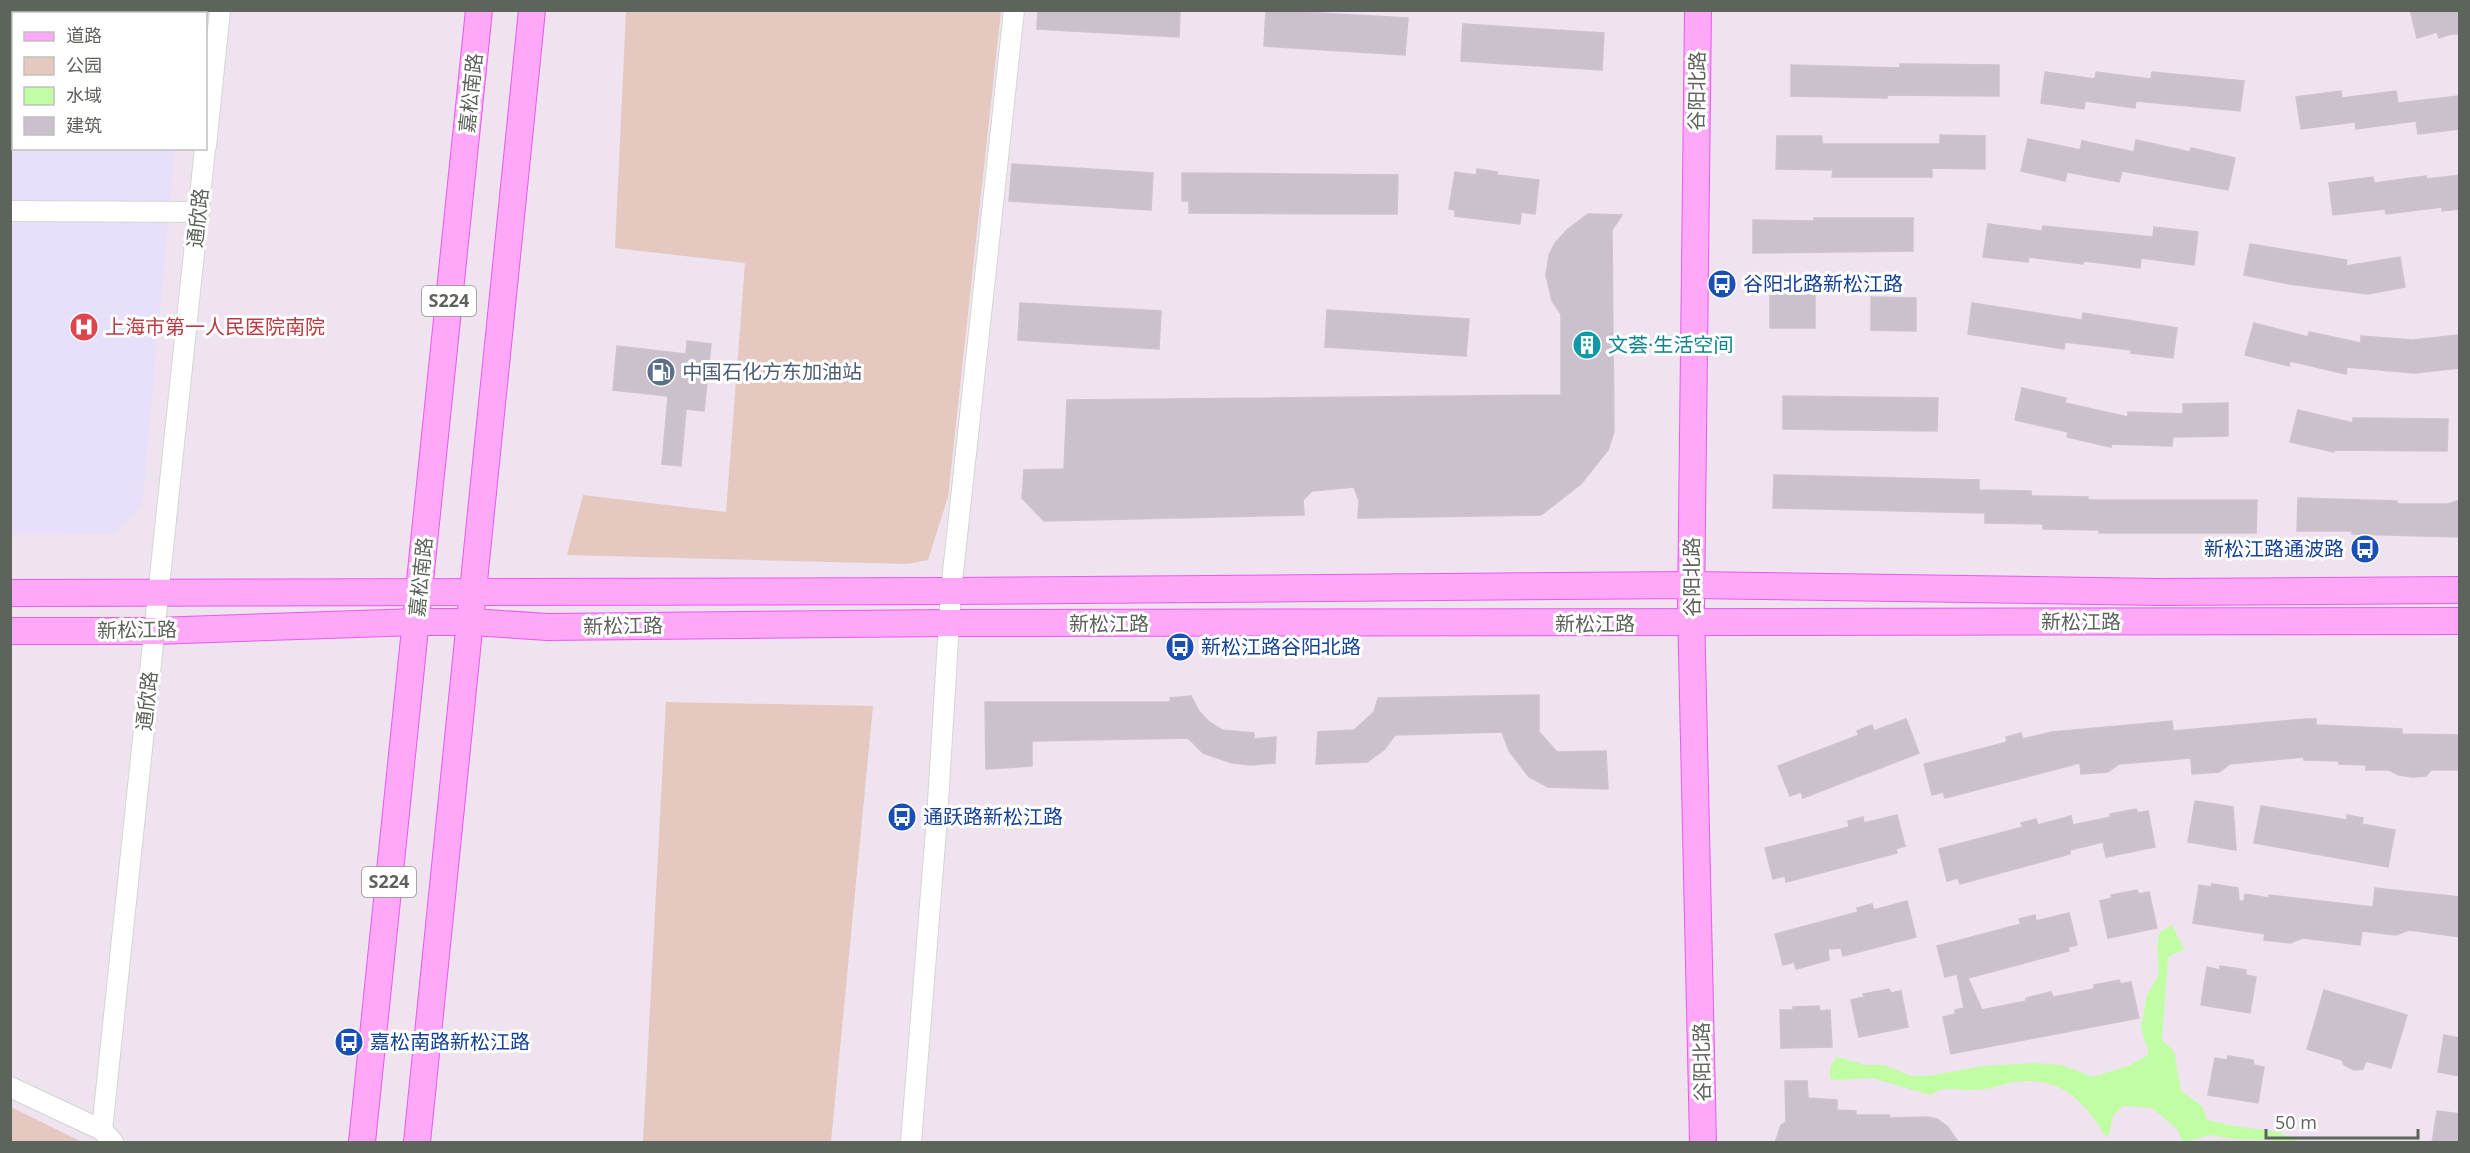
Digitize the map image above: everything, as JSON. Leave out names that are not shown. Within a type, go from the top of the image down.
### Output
[{"type":"main road","name":"嘉松南路","points":[[362,1143],[479,10]]},
{"type":"main road","name":"S224","points":[[417,1143],[532,10]]},
{"type":"main road","name":"谷阳北路","points":[[1698,10],[1691,624],[1703,1143]]},
{"type":"main road","name":"新松江路","points":[[10,593],[474,590],[951,591],[1691,585],[2160,592],[2460,590]]},
{"type":"main road","name":"新松江路","points":[[10,631],[155,631],[417,622],[471,622],[548,627],[2460,621]]},
{"type":"street","name":"通欣路","points":[[207,129],[220,10]]},
{"type":"street","points":[[911,1143],[937,818],[951,591],[1014,10]]},
{"type":"street","name":"通欣路","points":[[107,1136],[155,631],[205,150]]},
{"type":"street","points":[[10,211],[199,212]]},
{"type":"street","points":[[10,1087],[107,1136]]},
{"type":"shaded area","name":"上海市第一人民医院南院","points":[[10,11],[188,11],[12,12],[12,150],[175,150],[142,505],[112,534],[11,535]]},
{"type":"green space","points":[[626,11],[1001,11],[948,497],[928,560],[907,564],[567,555],[583,495],[726,512],[745,263],[615,248]]},
{"type":"green space","points":[[666,702],[873,706],[831,1142],[643,1142]]},
{"type":"green space","points":[[11,1107],[82,1142],[11,1142]]},
{"type":"water","points":[[2172,925],[2184,949],[2168,957],[2162,1040],[2174,1051],[2181,1091],[2203,1107],[2207,1120],[2278,1132],[2300,1142],[2232,1139],[2211,1135],[2183,1142],[2177,1129],[2152,1108],[2123,1106],[2113,1116],[2106,1138],[2091,1115],[2073,1096],[2052,1084],[2039,1082],[2019,1081],[1981,1090],[1947,1089],[1931,1095],[1872,1078],[1835,1080],[1830,1078],[1830,1067],[1837,1057],[1865,1065],[1884,1065],[1911,1076],[1929,1076],[1983,1066],[2036,1063],[2061,1065],[2093,1077],[2131,1065],[2149,1054],[2141,1027],[2147,995],[2159,974],[2157,946],[2160,932]]},
{"type":"building","points":[[1038,10],[1180,10],[1179,37],[1037,29]]},
{"type":"building","points":[[1266,10],[1408,18],[1405,55],[1264,46]]},
{"type":"building","points":[[2410,10],[2460,10],[2460,34],[2439,38],[2437,32],[2417,38]]},
{"type":"building","points":[[1463,24],[1604,33],[1602,70],[1461,61]]},
{"type":"building","points":[[1900,64],[1999,65],[1999,96],[1887,95],[1887,98],[1791,96],[1791,65],[1900,68]]},
{"type":"building","points":[[2045,72],[2095,79],[2096,72],[2151,79],[2152,72],[2244,81],[2240,111],[2136,101],[2135,108],[2085,101],[2084,109],[2041,103]]},
{"type":"building","points":[[2341,91],[2342,98],[2396,91],[2398,103],[2458,96],[2460,129],[2418,134],[2416,121],[2356,129],[2355,122],[2301,129],[2296,97]]},
{"type":"building","points":[[1940,135],[1985,136],[1985,169],[1932,168],[1932,177],[1832,177],[1833,170],[1776,169],[1777,136],[1822,136],[1822,144],[1940,144]]},
{"type":"building","points":[[2028,139],[2080,150],[2082,141],[2134,152],[2136,140],[2190,152],[2191,148],[2235,158],[2228,190],[2122,171],[2119,182],[2067,172],[2065,181],[2021,171]]},
{"type":"building","points":[[1012,164],[1153,173],[1151,210],[1009,201]]},
{"type":"building","points":[[1477,169],[1497,172],[1497,175],[1539,180],[1535,214],[1521,212],[1520,224],[1455,216],[1455,210],[1449,209],[1455,172],[1476,175]]},
{"type":"building","points":[[1182,173],[1398,175],[1397,214],[1189,213],[1189,201],[1182,201]]},
{"type":"building","points":[[2460,175],[2460,209],[2442,211],[2442,207],[2386,214],[2385,209],[2333,215],[2329,183],[2373,177],[2374,183],[2426,176],[2427,179]]},
{"type":"building","name":"文荟·生活空间","points":[[1588,214],[1622,215],[1612,230],[1614,432],[1608,450],[1581,484],[1541,515],[1358,518],[1359,501],[1354,487],[1312,491],[1303,500],[1304,515],[1044,521],[1022,498],[1024,470],[1064,469],[1067,400],[1561,395],[1561,314],[1552,301],[1546,275],[1549,255],[1555,243],[1568,229]]},
{"type":"building","points":[[1814,218],[1913,218],[1913,251],[1753,253],[1753,220],[1814,221]]},
{"type":"building","points":[[1988,224],[2042,231],[2043,226],[2153,237],[2154,227],[2198,232],[2194,265],[2141,258],[2140,268],[2029,257],[2028,262],[1983,257]]},
{"type":"building","points":[[2250,244],[2347,260],[2346,266],[2400,257],[2405,287],[2368,294],[2289,284],[2244,275]]},
{"type":"building","points":[[1770,295],[1815,295],[1815,328],[1770,328]]},
{"type":"building","points":[[1871,297],[1916,298],[1916,331],[1871,330]]},
{"type":"building","points":[[1020,303],[1161,311],[1159,349],[1018,340]]},
{"type":"building","points":[[1972,303],[2082,320],[2083,313],[2177,328],[2173,358],[2065,342],[2064,349],[1968,334]]},
{"type":"building","points":[[1327,310],[1469,319],[1466,356],[1325,347]]},
{"type":"building","points":[[2254,323],[2308,337],[2309,332],[2361,343],[2361,336],[2413,340],[2458,335],[2460,368],[2414,373],[2347,367],[2346,374],[2290,361],[2289,366],[2245,355]]},
{"type":"building","name":"中国石化方东加油站","points":[[687,341],[711,344],[704,411],[686,409],[681,466],[662,464],[668,396],[613,390],[617,346],[686,354]]},
{"type":"building","points":[[2022,388],[2066,398],[2065,403],[2128,417],[2128,412],[2183,414],[2183,404],[2228,403],[2228,436],[2173,437],[2172,446],[2111,444],[2111,447],[2067,437],[2068,432],[2015,420]]},
{"type":"building","points":[[1783,396],[1938,398],[1937,431],[1783,429]]},
{"type":"building","points":[[2298,410],[2353,423],[2353,418],[2448,419],[2447,451],[2334,450],[2334,452],[2290,442]]},
{"type":"building","points":[[1774,475],[1979,480],[1979,490],[2031,491],[2031,496],[2088,497],[2088,500],[2257,500],[2256,533],[2099,533],[2099,530],[2043,529],[2043,524],[1985,523],[1985,513],[1773,508]]},
{"type":"building","points":[[2298,498],[2397,501],[2397,504],[2448,504],[2460,500],[2460,537],[2352,534],[2352,531],[2297,531]]},
{"type":"building","points":[[1539,695],[1539,732],[1557,752],[1606,751],[1608,789],[1548,787],[1529,777],[1509,751],[1502,732],[1395,735],[1384,750],[1367,762],[1316,764],[1318,732],[1354,730],[1374,712],[1378,698]]},
{"type":"building","points":[[1191,696],[1199,711],[1208,721],[1222,730],[1254,733],[1254,739],[1276,737],[1275,763],[1251,765],[1232,763],[1203,753],[1188,738],[1032,741],[1032,766],[986,769],[985,702],[1171,702],[1170,698]]},
{"type":"building","points":[[1906,719],[1919,753],[1803,798],[1801,792],[1790,796],[1778,766],[1859,735],[1857,731],[1872,725],[1874,731]]},
{"type":"building","points":[[2316,719],[2316,725],[2402,729],[2402,734],[2460,735],[2460,770],[2431,770],[2426,776],[2413,777],[2399,775],[2389,770],[2366,770],[2366,765],[2339,764],[2339,761],[2304,760],[2304,757],[2230,764],[2219,772],[2192,774],[2191,758],[2119,764],[2108,772],[2081,774],[2080,763],[1945,798],[1943,792],[1932,795],[1924,764],[2007,742],[2006,737],[2021,733],[2023,739],[2052,732],[2172,721],[2173,731]]},
{"type":"building","points":[[2195,801],[2233,807],[2236,850],[2188,842]]},
{"type":"building","points":[[2261,806],[2347,820],[2347,815],[2363,818],[2362,824],[2395,830],[2388,867],[2254,843]]},
{"type":"building","points":[[2136,809],[2138,813],[2148,811],[2155,847],[2106,857],[2103,842],[2070,850],[2070,854],[1960,884],[1958,878],[1947,881],[1939,849],[2023,827],[2021,823],[2036,819],[2038,825],[2071,816],[2073,825]]},
{"type":"building","points":[[1897,815],[1905,846],[1896,849],[1897,853],[1786,882],[1785,876],[1773,879],[1765,848],[1849,827],[1848,821],[1863,817],[1864,823]]},
{"type":"building","points":[[2212,884],[2238,888],[2239,901],[2244,901],[2245,894],[2269,898],[2269,895],[2373,907],[2375,888],[2460,897],[2460,937],[2409,930],[2396,935],[2362,931],[2360,945],[2303,938],[2290,943],[2264,940],[2265,934],[2193,923],[2199,885],[2211,887]]},
{"type":"building","points":[[2137,890],[2139,894],[2149,892],[2157,928],[2108,938],[2100,901],[2112,898],[2111,895]]},
{"type":"building","points":[[1907,901],[1916,937],[1843,956],[1841,948],[1828,949],[1829,960],[1796,969],[1794,962],[1783,965],[1775,934],[1858,912],[1857,908],[1872,904],[1874,910]]},
{"type":"building","points":[[2069,913],[2077,945],[2068,947],[2069,951],[1968,978],[1982,1010],[2026,1001],[2026,998],[2051,992],[2053,997],[2094,989],[2094,985],[2119,980],[2121,984],[2131,982],[2139,1018],[1951,1054],[1943,1017],[1955,1014],[1955,1010],[1964,1008],[1957,974],[1945,977],[1937,946],[2021,924],[2019,919],[2035,915],[2036,921]]},
{"type":"building","points":[[2220,966],[2246,970],[2246,975],[2256,977],[2250,1013],[2201,1005],[2207,967],[2220,970]]},
{"type":"building","points":[[1889,989],[1891,993],[1901,991],[1908,1027],[1859,1037],[1851,1000],[1864,997],[1863,994]]},
{"type":"building","points":[[2324,990],[2407,1015],[2391,1068],[2366,1061],[2363,1069],[2354,1070],[2344,1065],[2342,1060],[2307,1049]]},
{"type":"building","points":[[1819,1006],[1820,1011],[1830,1010],[1832,1047],[1781,1048],[1780,1010]]},
{"type":"building","points":[[2444,1035],[2460,1038],[2460,1076],[2438,1072]]},
{"type":"building","points":[[2228,1056],[2253,1060],[2254,1065],[2264,1067],[2258,1103],[2208,1095],[2215,1058],[2227,1060]]},
{"type":"building","points":[[1785,1081],[1807,1081],[1808,1098],[1837,1100],[1837,1110],[1856,1111],[1856,1115],[1937,1119],[1947,1126],[1959,1143],[1775,1143],[1781,1125],[1786,1122]]},
{"type":"building","points":[[2437,1111],[2460,1114],[2460,1143],[2432,1143]]},
{"type":"place","name":"谷阳北路新松江路","points":[[1722,284]]},
{"type":"place","name":"上海市第一人民医院南院","points":[[84,327]]},
{"type":"place","name":"文荟·生活空间","points":[[1587,345]]},
{"type":"place","name":"中国石化方东加油站","points":[[661,372]]},
{"type":"place","name":"新松江路通波路","points":[[2365,549]]},
{"type":"place","name":"新松江路谷阳北路","points":[[1180,647]]},
{"type":"place","name":"通跃路新松江路","points":[[902,817]]},
{"type":"place","name":"嘉松南路新松江路","points":[[349,1042]]}]
